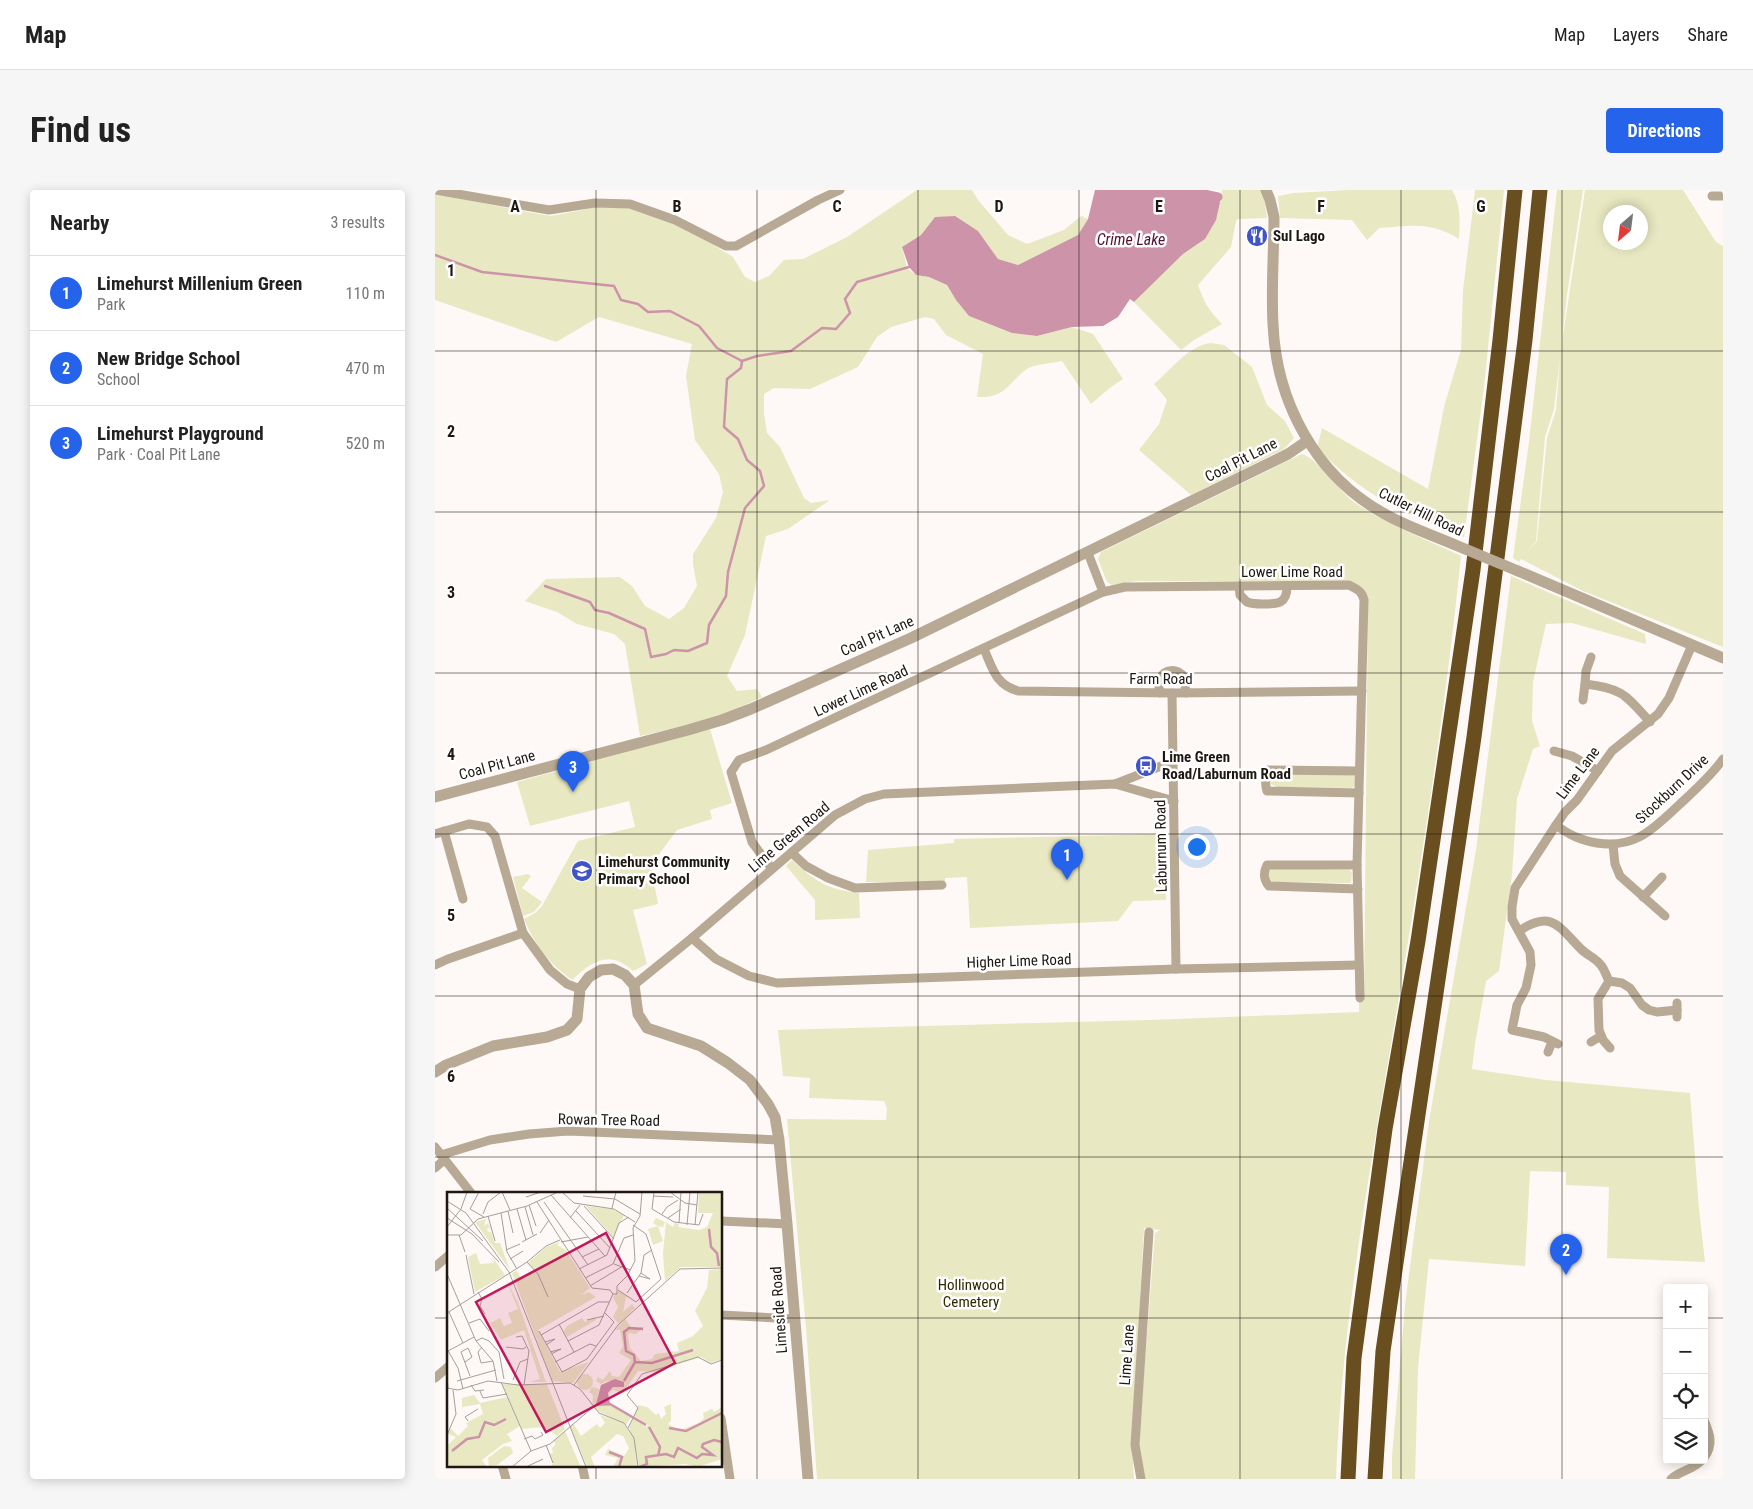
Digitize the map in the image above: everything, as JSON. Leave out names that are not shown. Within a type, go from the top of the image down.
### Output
[{"type":"highway","points":[[1348,1479],[1354,1358],[1385,1129],[1418,941],[1473,570],[1500,340],[1515,190]]},
{"type":"highway","points":[[1375,1479],[1383,1351],[1474,737],[1525,340],[1540,190]]},
{"type":"street","points":[[435,190],[549,210],[595,202],[630,204],[675,220],[726,246],[736,246],[818,200],[840,190]]},
{"type":"street","name":"Cutler Hill Road","points":[[1269,190],[1274,217],[1273,324],[1277,358],[1283,385],[1290,406],[1307,441],[1332,472],[1383,513],[1723,658]]},
{"type":"street","points":[[1712,196],[1723,196]]},
{"type":"street","name":"Coal Pit Lane","points":[[435,797],[688,730],[744,712],[911,638],[1088,553],[1288,454],[1307,441]]},
{"type":"street","points":[[1088,553],[1103,592]]},
{"type":"street","name":"Lower Lime Road","points":[[773,869],[752,842],[731,772],[739,760],[766,750],[1103,592],[1125,587],[1349,585],[1363,594],[1364,600],[1357,865],[1360,998]]},
{"type":"street","points":[[1239,586],[1240,595],[1247,602],[1277,604],[1283,600],[1287,593],[1287,586]]},
{"type":"street","name":"Lime Lane","points":[[1548,1052],[1555,1043],[1543,1037],[1511,1035],[1517,1005],[1526,988],[1531,965],[1530,952],[1511,914],[1515,888],[1555,825],[1577,800],[1616,747],[1658,714],[1669,698],[1692,645]]},
{"type":"street","name":"Farm Road","points":[[984,649],[999,680],[1007,688],[1018,691],[1160,693],[1361,692]]},
{"type":"street","points":[[1583,700],[1586,670],[1591,656]]},
{"type":"street","points":[[1160,693],[1159,683],[1162,675],[1168,671],[1175,670],[1185,677],[1186,693]]},
{"type":"street","points":[[1585,684],[1610,687],[1619,691],[1650,722]]},
{"type":"street","name":"Laburnum Road","points":[[1173,693],[1176,969]]},
{"type":"street","points":[[1559,756],[1572,756],[1598,771]]},
{"type":"street","name":"Stockburn Drive","points":[[1555,825],[1577,839],[1613,845],[1634,840],[1655,828],[1691,794],[1723,759]]},
{"type":"street","name":"Lime Green Road","points":[[1115,784],[1174,761]]},
{"type":"street","points":[[1359,771],[1268,770],[1265,773],[1265,787],[1267,791],[1359,793]]},
{"type":"street","name":"Lime Green Road","points":[[634,985],[692,938],[835,815],[865,798],[884,794],[1115,784],[1174,801]]},
{"type":"street","points":[[463,899],[439,832],[469,824],[487,828],[495,836],[523,933],[550,970],[567,984],[580,989]]},
{"type":"street","points":[[1613,845],[1615,864],[1620,876],[1665,916]]},
{"type":"street","points":[[792,852],[806,866],[828,878],[855,888],[942,885]]},
{"type":"street","points":[[1357,865],[1267,866],[1263,872],[1269,886],[1358,889]]},
{"type":"street","points":[[1643,897],[1662,877]]},
{"type":"street","points":[[1519,931],[1529,924],[1540,922],[1558,925],[1581,949],[1599,962],[1609,981]]},
{"type":"street","points":[[435,965],[523,933]]},
{"type":"street","name":"Higher Lime Road","points":[[692,938],[716,959],[749,976],[777,983],[1176,969],[1359,965]]},
{"type":"street","points":[[435,1072],[446,1065],[493,1046],[547,1036],[567,1030],[577,1018],[580,989],[589,977],[601,970],[613,969],[625,975],[634,985]]},
{"type":"street","points":[[1609,981],[1622,983],[1630,988],[1642,1005],[1649,1010],[1657,1012],[1677,1010]]},
{"type":"street","points":[[1609,981],[1598,999],[1598,1023],[1601,1036],[1610,1048]]},
{"type":"street","name":"Limeside Road","points":[[634,985],[638,1014],[645,1025],[654,1031],[701,1046],[728,1063],[750,1080],[775,1117],[787,1224],[808,1479]]},
{"type":"street","points":[[1591,1042],[1601,1036]]},
{"type":"street","name":"Rowan Tree Road","points":[[440,1154],[490,1140],[568,1131],[779,1140]]},
{"type":"street","points":[[435,1168],[440,1154]]},
{"type":"street","points":[[440,1154],[470,1192]]},
{"type":"street","points":[[723,1221],[787,1224]]},
{"type":"street","name":"Lime Lane","points":[[1141,1479],[1135,1445],[1149,1232]]},
{"type":"street","points":[[435,1268],[447,1257]]},
{"type":"street","points":[[723,1315],[794,1319]]},
{"type":"street","points":[[435,1378],[447,1368]]},
{"type":"street","points":[[1708,1432],[1711,1441],[1708,1451]]},
{"type":"street","points":[[723,1433],[729,1479]]},
{"type":"street","points":[[1671,1479],[1676,1474],[1698,1464]]},
{"type":"street","points":[[502,1466],[506,1479]]},
{"type":"street","points":[[582,1466],[585,1479]]},
{"type":"green space","points":[[917,190],[972,190],[978,200],[1008,235],[1027,244],[1064,230],[1081,216],[1088,219],[1078,235],[1018,265],[998,259],[978,231],[935,217],[921,235],[902,247],[907,268],[916,275],[929,277],[947,285],[969,316],[1012,333],[1037,336],[1072,327],[1093,334],[1123,379],[1091,404],[1062,361],[1030,367],[1001,392],[987,397],[977,397],[983,354],[946,335],[934,319],[925,317],[891,327],[877,337],[858,367],[810,389],[774,388],[764,394],[767,433],[780,447],[804,498],[811,503],[830,500],[788,529],[766,536],[745,635],[727,676],[737,691],[757,689],[762,697],[718,718],[640,736],[625,644],[614,634],[577,624],[557,612],[525,601],[546,579],[620,577],[632,586],[645,606],[669,619],[684,608],[697,586],[693,554],[716,518],[723,492],[719,474],[695,440],[686,376],[692,344],[599,317],[556,342],[435,300],[435,193],[551,216],[593,208],[629,208],[671,223],[712,244],[733,257],[745,277],[755,282],[769,276],[784,260],[803,259],[847,237]]},
{"type":"green space","points":[[1222,190],[1263,190],[1267,218],[1238,219],[1236,221],[1231,247],[1198,285],[1207,306],[1222,324],[1181,350],[1134,302],[1183,254],[1205,239],[1220,202]]},
{"type":"green space","points":[[1349,190],[1452,190],[1455,195],[1460,220],[1459,239],[1439,229],[1411,226],[1379,228],[1367,240],[1352,220],[1280,218],[1278,196],[1293,193]]},
{"type":"green space","points":[[1475,190],[1504,190],[1484,387],[1464,537],[1422,521],[1385,502],[1350,478],[1317,448],[1322,428],[1428,489],[1444,407],[1461,350],[1463,291]]},
{"type":"green space","points":[[1557,190],[1583,190],[1561,349],[1585,190],[1683,190],[1716,242],[1723,246],[1723,647],[1583,591],[1521,559],[1519,562],[1513,558],[1529,442]],"holes":[[[1560,359],[1556,410],[1547,438],[1537,541],[1528,551],[1536,541],[1545,437],[1554,409]]]},
{"type":"green space","points":[[1210,343],[1224,345],[1252,367],[1267,405],[1285,421],[1294,438],[1284,449],[1191,495],[1139,450],[1159,424],[1167,400],[1154,384],[1187,354],[1202,345]]},
{"type":"green space","name":"Hollinwood Cemetery","points":[[1302,454],[1317,463],[1344,493],[1358,505],[1396,526],[1461,556],[1433,777],[1351,1297],[1339,1418],[1336,1479],[1143,1479],[1138,1450],[1155,1233],[1160,1230],[1144,1228],[1132,1445],[1134,1479],[817,1479],[806,1328],[787,1119],[886,1120],[887,1108],[884,1101],[809,1098],[810,1078],[783,1076],[778,1030],[1359,1012],[1359,1001],[1364,1001],[1368,597],[1361,587],[1349,582],[1136,581],[1112,585],[1107,582],[1098,559],[1101,552]]},
{"type":"green space","points":[[1511,576],[1645,634],[1646,644],[1572,623],[1546,624],[1533,682],[1532,721],[1540,746],[1533,749],[1517,799],[1512,875],[1499,971],[1486,981],[1472,1069],[1546,1080],[1690,1093],[1705,1262],[1607,1258],[1609,1187],[1566,1185],[1566,1172],[1530,1171],[1525,1266],[1429,1259],[1418,1368],[1415,1479],[1392,1479],[1392,1457],[1405,1305],[1429,1121],[1476,850]]},
{"type":"green space","name":"Limehurst Community Primary School","points":[[710,729],[732,803],[710,810],[712,819],[677,830],[651,865],[658,904],[633,910],[647,964],[633,971],[617,960],[601,960],[587,967],[572,980],[550,961],[533,937],[524,919],[535,913],[542,906],[578,841],[635,827],[629,801],[530,826],[517,782]]},
{"type":"green space","points":[[1276,774],[1353,775],[1356,777],[1357,784],[1352,788],[1277,787],[1271,784],[1270,779]]},
{"type":"green space","points":[[1166,834],[1166,900],[1133,901],[1118,921],[970,928],[967,877],[945,878],[945,882],[866,882],[868,850],[954,843],[954,839]]},
{"type":"green space","points":[[792,860],[808,874],[829,887],[859,893],[860,918],[815,920],[815,900],[786,866]]},
{"type":"green space","points":[[1272,868],[1350,870],[1352,873],[1351,882],[1272,882],[1267,875]]},
{"type":"green space","points":[[528,874],[531,876],[522,888],[542,902],[534,912],[523,916],[513,877]]},
{"type":"water","name":"Crime Lake","points":[[1095,190],[1186,190],[1218,197],[1220,202],[1216,220],[1205,239],[1183,254],[1134,302],[1130,299],[1118,317],[1103,326],[1072,327],[1037,336],[1012,333],[969,316],[947,285],[929,277],[916,275],[909,267],[902,247],[921,235],[935,217],[955,216],[978,231],[998,259],[1018,265],[1078,235],[1088,219]]},
{"type":"waterway","points":[[1186,190],[1218,197]]},
{"type":"waterway","points":[[435,255],[482,272],[614,286],[621,300],[638,304],[648,312],[670,311],[699,326],[717,348],[742,361],[757,356],[791,351],[822,328],[836,329],[850,313],[845,299],[857,282],[909,267]]},
{"type":"waterway","points":[[545,586],[590,602],[595,610],[609,613],[645,629],[651,657],[674,650],[688,651],[707,643],[709,625],[726,596],[728,572],[745,508],[764,486],[760,471],[747,460],[738,439],[724,427],[727,379],[741,368],[742,361]]},
{"type":"place","name":"Sul Lago","points":[[1257,236]]},
{"type":"place","name":"Lime Green Road/Laburnum Road","points":[[1146,766]]},
{"type":"place","name":"Limehurst Playground","points":[[573,792]]},
{"type":"place","name":"Limehurst Community Primary School","points":[[582,871]]},
{"type":"place","name":"Limehurst Millenium Green","points":[[1067,880]]},
{"type":"place","name":"New Bridge School","points":[[1566,1275]]}]
